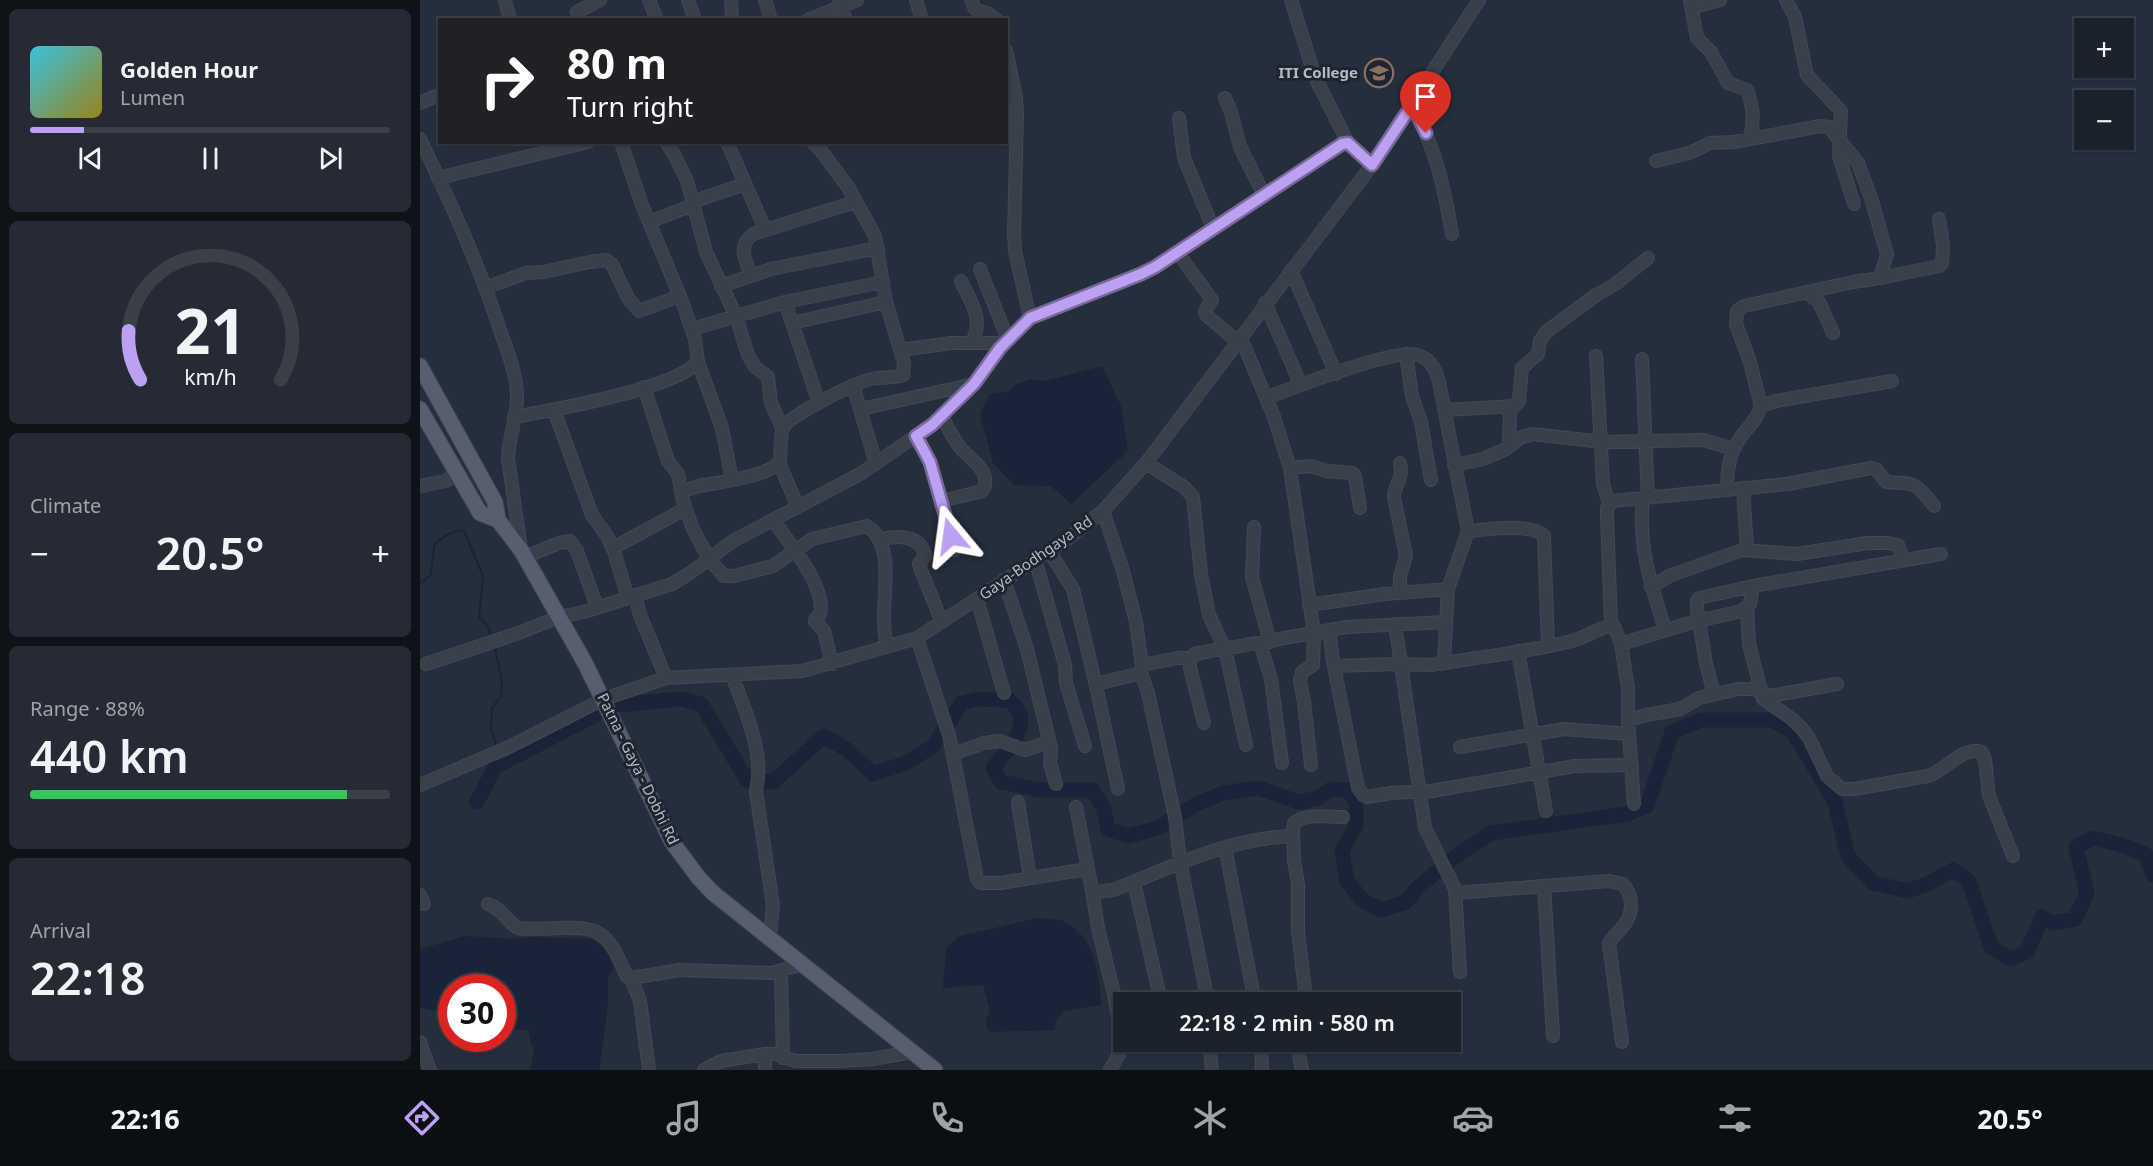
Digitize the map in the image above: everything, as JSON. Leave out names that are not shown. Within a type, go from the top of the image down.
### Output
[{"type":"main road","points":[[420,366],[495,502],[498,520]]},
{"type":"main road","points":[[421,415],[480,513],[498,520]]},
{"type":"main road","name":"Patna - Gaya - Dobhi Rd","points":[[498,520],[523,553],[604,699],[657,814],[685,861],[713,893],[770,936],[913,1052],[929,1068]]},
{"type":"street","points":[[505,0],[510,18]]},
{"type":"street","points":[[577,10],[600,0]]},
{"type":"street","points":[[649,0],[656,18]]},
{"type":"street","points":[[688,0],[692,18]]},
{"type":"street","points":[[731,0],[732,18]]},
{"type":"street","points":[[765,0],[770,18]]},
{"type":"street","points":[[812,18],[840,3],[857,0]]},
{"type":"street","points":[[916,0],[921,18]]},
{"type":"street","points":[[971,0],[975,9],[994,18]]},
{"type":"street","points":[[1292,0],[1315,77],[1348,143],[1372,165]]},
{"type":"street","name":"Gaya-Bodhgaya Rd","points":[[420,785],[507,747],[604,699],[666,678],[791,673],[832,664],[917,638],[1049,551],[1103,510],[1146,463],[1372,165],[1479,0]]},
{"type":"street","points":[[1720,0],[1691,4],[1698,38],[1711,52],[1724,78],[1731,85],[1747,90],[1752,112],[1752,130],[1749,139]]},
{"type":"street","points":[[1786,0],[1795,17],[1807,75],[1841,111],[1839,156],[1854,204]]},
{"type":"street","points":[[840,3],[845,18]]},
{"type":"street","points":[[1008,60],[1017,115],[1015,251],[1030,318]]},
{"type":"street","points":[[420,103],[438,95]]},
{"type":"street","points":[[1225,98],[1244,156],[1264,195]]},
{"type":"street","points":[[1412,105],[1439,167],[1452,234]]},
{"type":"street","points":[[1179,118],[1184,158],[1213,228]]},
{"type":"street","points":[[1656,161],[1689,153],[1710,143],[1825,126],[1832,130],[1858,163],[1863,174],[1885,240],[1888,258],[1880,279]]},
{"type":"street","points":[[420,139],[485,288],[507,350],[515,381],[517,403],[508,458],[523,553],[560,543],[570,541],[573,543],[597,608]]},
{"type":"street","points":[[422,667],[559,617],[597,608],[672,584],[733,541],[840,486],[916,436],[942,416],[974,384],[1006,342],[1030,318],[1141,274],[1329,152],[1348,143]]},
{"type":"street","points":[[438,178],[580,144]]},
{"type":"street","points":[[622,144],[649,222],[692,329],[698,362],[722,428],[732,480]]},
{"type":"street","points":[[667,144],[682,170],[706,252],[736,316],[751,361],[768,377],[771,403],[783,429],[779,463],[798,507]]},
{"type":"street","points":[[728,144],[765,229]]},
{"type":"street","points":[[783,429],[794,417],[853,385],[872,378],[894,378],[903,375],[904,367],[886,302],[874,231],[848,187],[814,144]]},
{"type":"street","points":[[649,222],[688,207],[692,202],[744,184]]},
{"type":"street","points":[[751,274],[744,257],[743,244],[753,234],[855,202]]},
{"type":"street","points":[[1726,490],[1728,466],[1734,449],[1757,418],[1761,406],[1750,362],[1736,324],[1737,311],[1744,306],[1806,292],[1938,266],[1942,264],[1944,245],[1939,219]]},
{"type":"street","points":[[721,286],[751,274],[878,248]]},
{"type":"street","points":[[1177,252],[1212,300],[1205,311],[1206,315],[1239,340],[1266,398],[1290,468],[1314,633],[1313,665],[1302,672],[1300,680],[1311,765]]},
{"type":"street","points":[[1509,447],[1510,411],[1519,401],[1522,368],[1538,354],[1540,341],[1546,332],[1648,258]]},
{"type":"street","points":[[485,288],[526,273],[606,261],[612,264],[628,298],[639,311],[680,296]]},
{"type":"street","points":[[980,269],[1006,342]]},
{"type":"street","points":[[1291,270],[1336,374]]},
{"type":"street","points":[[961,281],[978,325],[972,342]]},
{"type":"street","points":[[692,329],[785,302],[883,282]]},
{"type":"street","points":[[1806,292],[1815,297],[1819,303],[1833,333]]},
{"type":"street","points":[[785,302],[819,403]]},
{"type":"street","points":[[792,323],[886,302]]},
{"type":"street","points":[[1266,303],[1301,386]]},
{"type":"street","points":[[900,350],[931,344],[1006,342]]},
{"type":"street","points":[[1266,398],[1336,374],[1406,354],[1421,356],[1434,368],[1446,410],[1467,531],[1466,540],[1453,570],[1448,589],[1444,645],[1446,656],[1440,664]]},
{"type":"street","points":[[1406,354],[1412,396],[1421,422],[1431,480]]},
{"type":"street","points":[[1596,356],[1604,484],[1609,503],[1607,516],[1611,625],[1616,629],[1621,644],[1628,688],[1634,804]]},
{"type":"street","points":[[1642,359],[1646,442],[1645,498],[1641,521],[1642,544],[1651,587],[1665,630]]},
{"type":"street","points":[[514,417],[593,402],[644,387],[683,373],[698,362]]},
{"type":"street","points":[[1761,406],[1776,400],[1892,381]]},
{"type":"street","points":[[861,409],[974,384]]},
{"type":"street","points":[[853,385],[876,464]]},
{"type":"street","points":[[644,387],[668,461],[678,474],[685,509],[697,538],[720,573],[729,577],[777,565],[796,549],[818,537],[867,526],[879,540],[886,569],[884,618],[887,647]]},
{"type":"street","points":[[1446,410],[1515,406]]},
{"type":"street","points":[[554,410],[592,515],[613,548],[631,597],[666,678]]},
{"type":"street","points":[[941,501],[980,492],[986,482],[978,464],[958,445],[942,416]]},
{"type":"street","points":[[1454,465],[1483,459],[1509,447],[1515,440],[1532,434],[1602,442],[1703,440],[1734,449]]},
{"type":"street","points":[[916,436],[930,462],[954,550]]},
{"type":"street","points":[[681,492],[765,471],[779,463]]},
{"type":"street","points":[[1146,463],[1185,487],[1193,497],[1209,615],[1225,649],[1246,745]]},
{"type":"street","points":[[1400,463],[1402,475],[1394,492],[1394,498],[1406,555],[1400,577],[1400,592]]},
{"type":"street","points":[[1290,468],[1310,466],[1327,471],[1352,473],[1355,476],[1360,508]]},
{"type":"street","points":[[1609,503],[1787,484],[1871,468],[1876,469],[1886,482],[1914,484],[1934,506]]},
{"type":"street","points":[[420,486],[446,481],[457,473]]},
{"type":"street","points":[[1743,488],[1747,549]]},
{"type":"street","points":[[613,548],[685,509]]},
{"type":"street","points":[[1103,510],[1113,535],[1130,594],[1142,669],[1175,817],[1180,861],[1206,992]]},
{"type":"street","points":[[773,519],[790,545],[796,549],[814,583],[821,602],[821,612],[815,621],[824,631],[832,664]]},
{"type":"street","points":[[1254,527],[1252,577],[1265,643],[1282,763]]},
{"type":"street","points":[[1467,531],[1522,528],[1536,531],[1544,536],[1548,646]]},
{"type":"street","points":[[879,540],[900,536],[914,541],[922,548],[924,556],[919,564],[920,568],[942,622]]},
{"type":"street","points":[[1651,587],[1669,576],[1747,549],[1797,554],[1868,543],[1888,543],[1898,545],[1904,560]]},
{"type":"street","points":[[1049,551],[1073,589],[1118,789]]},
{"type":"street","points":[[1714,694],[1706,664],[1697,601],[1699,598],[1753,586],[1941,554]]},
{"type":"street","points":[[1035,560],[1085,746]]},
{"type":"street","points":[[1004,580],[1027,649],[1051,748],[1050,763],[1056,784]]},
{"type":"street","points":[[1753,586],[1752,597],[1747,608],[1749,644],[1761,693],[1767,703],[1792,719],[1803,730],[1827,776],[1837,786],[1847,790],[1928,776],[1940,771],[1962,755],[1982,752],[1989,796],[2013,856]]},
{"type":"street","points":[[1309,605],[1400,592],[1448,589]]},
{"type":"street","points":[[976,599],[1004,693]]},
{"type":"street","points":[[1621,644],[1747,608]]},
{"type":"street","points":[[1096,684],[1178,658],[1191,658],[1197,653],[1366,625],[1446,622]]},
{"type":"street","points":[[1395,624],[1399,664],[1425,828],[1455,893],[1460,972]]},
{"type":"street","points":[[1334,666],[1440,664],[1548,646],[1587,637],[1611,625]]},
{"type":"street","points":[[1329,630],[1359,792],[1367,797],[1377,794],[1421,792],[1584,765],[1632,765]]},
{"type":"street","points":[[917,638],[949,735],[977,879],[985,884],[1088,868]]},
{"type":"street","points":[[1518,651],[1546,812]]},
{"type":"street","points":[[1191,658],[1190,668],[1204,723]]},
{"type":"street","points":[[732,675],[758,760],[757,782],[773,905],[770,936]]},
{"type":"street","points":[[1628,720],[1680,709],[1699,698],[1714,694],[1748,688],[1771,696],[1838,684]]},
{"type":"street","points":[[1460,747],[1564,729],[1629,734]]},
{"type":"street","points":[[953,754],[984,743],[1010,743],[1025,750],[1049,742]]},
{"type":"street","points":[[1018,802],[1030,878]]},
{"type":"street","points":[[1076,807],[1098,928],[1124,1047],[1110,1070]]},
{"type":"street","points":[[1305,992],[1298,931],[1294,823],[1298,819],[1312,817],[1343,817]]},
{"type":"street","points":[[1092,890],[1098,892],[1113,890],[1180,861],[1225,847],[1266,837],[1293,836]]},
{"type":"street","points":[[1225,847],[1253,992]]},
{"type":"street","points":[[1455,893],[1609,880],[1623,884],[1630,894],[1629,917],[1609,944],[1622,1042]]},
{"type":"street","points":[[1134,882],[1159,992]]},
{"type":"street","points":[[1544,886],[1552,1036]]},
{"type":"street","points":[[488,904],[503,912],[518,928],[578,929],[600,934],[617,953],[627,977],[631,978],[640,1001],[649,1070]]},
{"type":"street","points":[[631,978],[680,970],[761,974],[781,972],[803,964]]},
{"type":"street","points":[[781,972],[783,1058]]},
{"type":"street","points":[[420,1042],[430,1070]]},
{"type":"street","points":[[704,1070],[721,1061],[765,1054],[776,1054],[795,1061],[851,1066],[913,1052]]},
{"type":"street","points":[[1210,1052],[1212,1070]]},
{"type":"street","points":[[1261,1052],[1262,1070]]},
{"type":"street","points":[[1298,1052],[1302,1070]]},
{"type":"street","points":[[765,1054],[765,1070]]},
{"type":"water","points":[[1102,366],[1121,406],[1128,451],[1071,504],[1051,486],[1014,485],[993,463],[980,414],[990,394],[1008,391],[1016,384],[1031,379],[1045,381]]},
{"type":"water","points":[[1037,918],[1062,921],[1083,937],[1094,958],[1101,1005],[1065,1011],[1056,1020],[1055,1030],[989,1032],[985,1021],[990,1011],[983,985],[943,988],[946,947],[960,936]]},
{"type":"water","points":[[465,936],[512,939],[533,937],[592,939],[607,950],[614,968],[608,978],[608,1006],[599,1070],[530,1070],[534,1053],[528,1030],[516,1030],[516,974],[438,974],[438,1010],[420,1007],[420,949]]},
{"type":"waterway","points":[[420,583],[431,575],[434,545],[451,533],[464,531],[483,576],[479,617],[488,626],[492,639]]},
{"type":"waterway","points":[[495,647],[502,683],[501,696],[492,708],[491,730],[497,747]]},
{"type":"waterway","points":[[617,705],[682,699],[701,704],[747,780],[773,782],[824,736],[849,751],[873,774],[906,763],[933,746],[962,703],[978,699],[1009,700],[1018,710],[1021,720],[1013,742],[993,768],[1001,782],[1040,790],[1092,790],[1103,806],[1108,829],[1128,836],[1158,828],[1198,803],[1224,793],[1258,788],[1299,802],[1318,798],[1331,789],[1346,790],[1356,801],[1356,825],[1342,851],[1347,881],[1362,900],[1381,910],[1406,902],[1419,886],[1459,854],[1491,833],[1627,814],[1647,806],[1672,732],[1701,720],[1772,720],[1793,732],[1835,802],[1848,856],[1873,883],[1908,891],[1953,870],[1969,881],[1991,947],[2010,959],[2027,952],[2042,917],[2053,923],[2075,919],[2087,893],[2076,847],[2093,838],[2122,845],[2146,855],[2153,875]]},
{"type":"waterway","points":[[477,802],[495,767],[595,715]]},
{"type":"waterway","points":[[500,755],[503,763]]},
{"type":"place","name":"ITI College","points":[[1379,73]]},
{"type":"route","points":[[951,536],[930,462],[916,436],[932,425],[974,384],[1000,348],[1030,318],[1155,267],[1342,144],[1348,143],[1372,165],[1412,105],[1426,133]]}]
